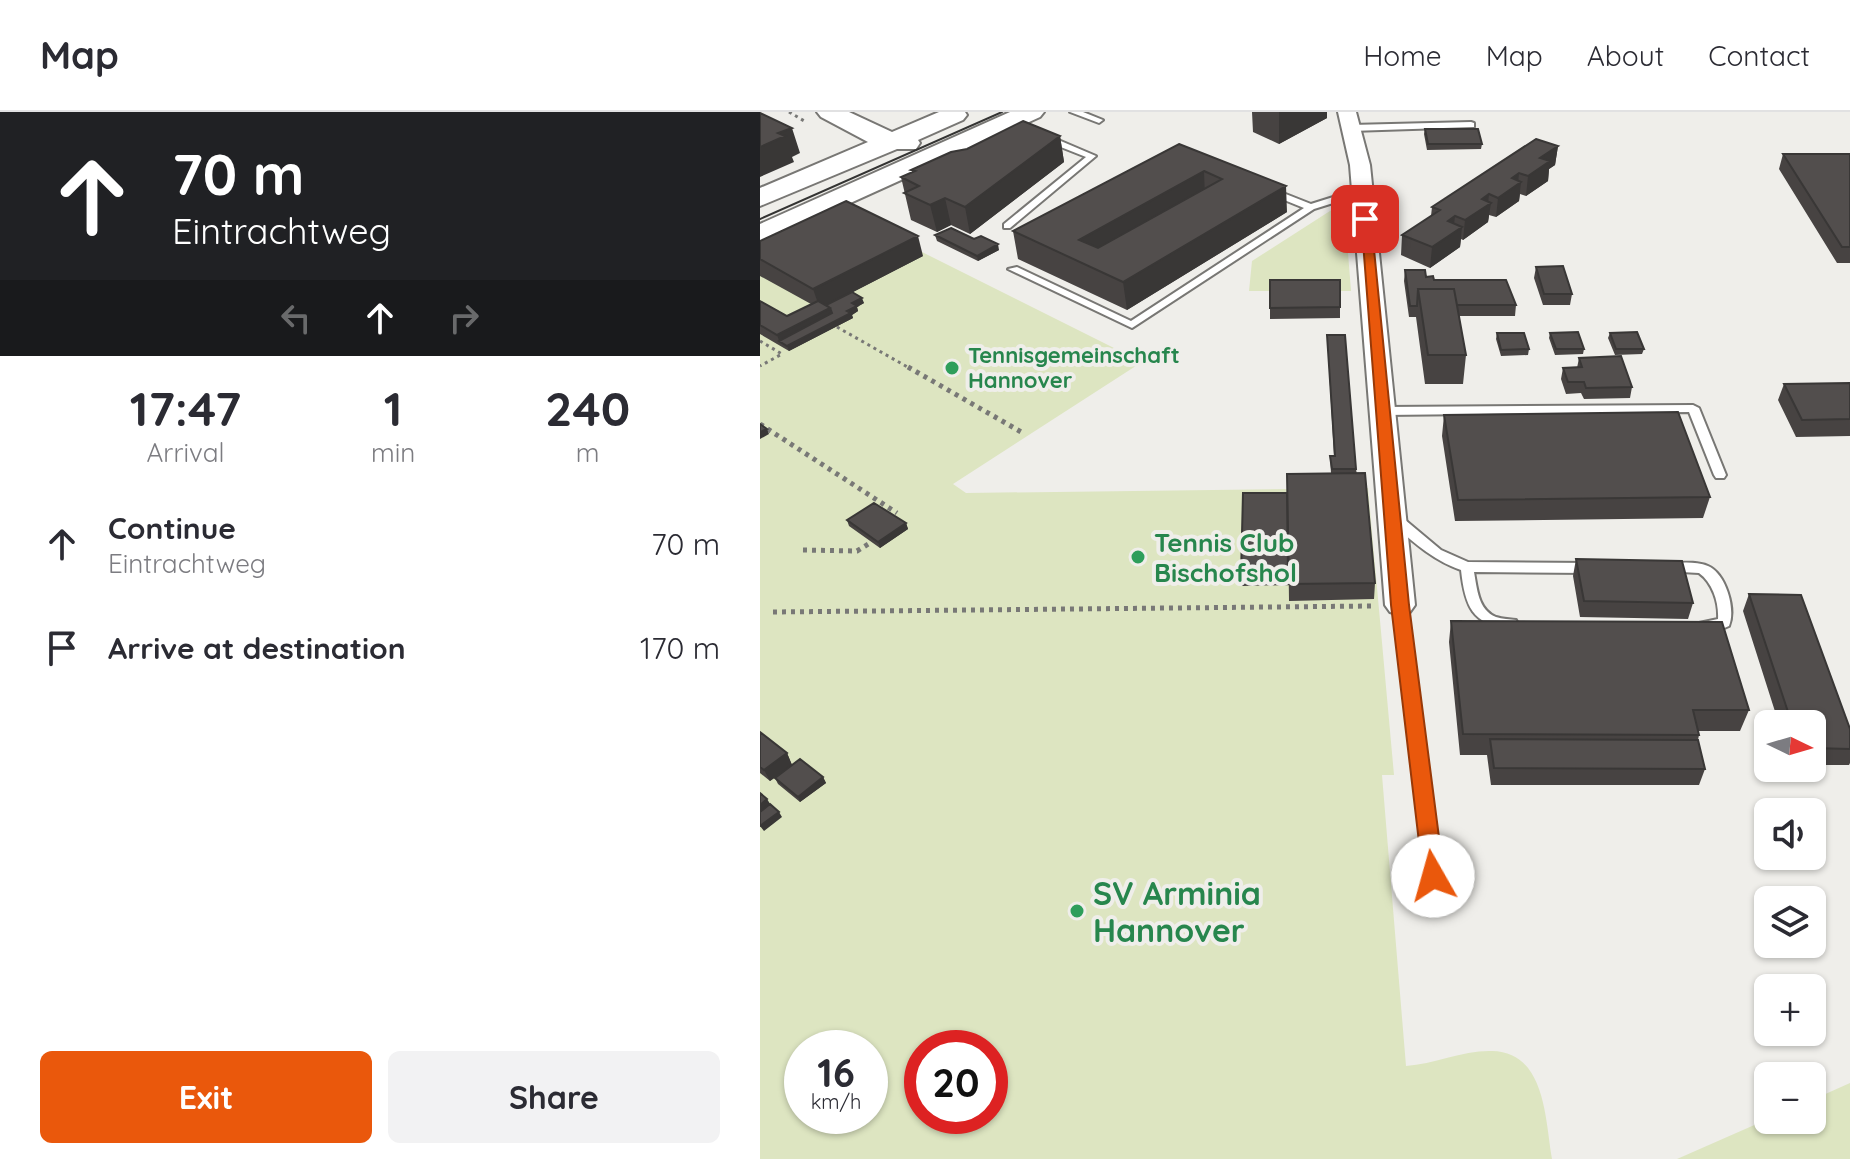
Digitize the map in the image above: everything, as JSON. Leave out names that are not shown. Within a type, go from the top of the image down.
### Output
[{"type":"main road","points":[[830,112],[907,146]]},
{"type":"main road","points":[[868,112],[903,124],[907,146]]},
{"type":"main road","points":[[760,235],[962,112]]},
{"type":"main road","points":[[760,198],[907,146],[1015,126]]},
{"type":"street","points":[[1349,120],[1362,191],[1400,605]]},
{"type":"lane","points":[[1074,112],[1099,120]]},
{"type":"lane","points":[[1349,120],[1471,125]]},
{"type":"lane","points":[[1007,226],[1092,156],[1015,126]]},
{"type":"lane","points":[[1259,187],[1311,207]]},
{"type":"lane","points":[[1013,269],[1132,325],[1311,207],[1362,191]]},
{"type":"lane","points":[[1384,411],[1693,408],[1720,475]]},
{"type":"lane","points":[[1393,517],[1428,548],[1448,561],[1467,567],[1606,568]]},
{"type":"lane","points":[[1467,567],[1471,604],[1486,617],[1502,624],[1532,625]]},
{"type":"lane","points":[[1652,568],[1698,568],[1715,574],[1726,614],[1724,622],[1715,627],[1685,627]]},
{"type":"lane","points":[[1400,605],[1433,876]]},
{"type":"path","points":[[837,327],[1023,433]]},
{"type":"path","points":[[760,341],[782,354],[760,366]]},
{"type":"path","points":[[760,424],[897,513]]},
{"type":"path","points":[[803,550],[857,551],[870,543]]},
{"type":"path","points":[[773,612],[1400,605]]},
{"type":"green space","points":[[1344,202],[1351,291],[1249,291],[1252,261]]},
{"type":"green space","name":"SV Arminia Hannover","points":[[848,215],[1142,362],[953,484],[966,493],[1368,488],[1394,775],[1382,775],[1406,1066],[1481,1051],[1510,1054],[1533,1075],[1540,1091],[1552,1159],[760,1159],[760,257]]},
{"type":"green space","points":[[1850,1083],[1850,1159],[1677,1159],[1754,1125],[1754,1134],[1826,1134],[1826,1094]]},
{"type":"building","points":[[760,113],[792,128],[778,133],[785,136],[760,147]]},
{"type":"building","points":[[1023,121],[1060,136],[965,207],[945,198],[930,205],[904,193],[919,186],[901,177],[915,171],[911,170],[951,152],[967,149]]},
{"type":"building","points":[[1425,129],[1478,129],[1482,144],[1428,144]]},
{"type":"building","points":[[1536,139],[1558,146],[1540,158],[1550,161],[1528,176],[1519,173],[1512,178],[1521,182],[1498,198],[1489,194],[1482,199],[1491,203],[1465,220],[1455,216],[1448,221],[1462,227],[1432,247],[1402,235],[1440,210],[1432,207]]},
{"type":"building","points":[[1179,144],[1286,186],[1123,282],[1013,231]],"holes":[[[1204,171],[1222,179],[1098,248],[1079,240]]]},
{"type":"building","points":[[1783,154],[1850,154],[1850,247],[1842,247]]},
{"type":"building","points":[[846,201],[918,236],[813,289],[760,259],[760,241]]},
{"type":"building","points":[[951,228],[974,239],[981,236],[998,244],[977,256],[935,235]]},
{"type":"building","points":[[1563,266],[1572,294],[1544,294],[1536,267]]},
{"type":"building","points":[[1405,270],[1425,270],[1426,277],[1433,276],[1434,280],[1506,280],[1516,305],[1457,305],[1454,289],[1418,289],[1417,306],[1410,306]]},
{"type":"building","points":[[1270,280],[1340,280],[1340,307],[1270,308]]},
{"type":"building","points":[[1418,289],[1454,289],[1466,355],[1428,355]]},
{"type":"building","points":[[852,292],[862,298],[852,303],[857,306],[847,311],[851,313],[787,346],[779,341],[832,313],[826,305]]},
{"type":"building","points":[[760,301],[787,316],[818,301],[830,308],[777,335],[760,325]]},
{"type":"building","points":[[1578,332],[1584,349],[1556,349],[1550,333]]},
{"type":"building","points":[[1637,332],[1644,349],[1616,349],[1610,333]]},
{"type":"building","points":[[1497,333],[1524,333],[1529,349],[1501,350]]},
{"type":"building","points":[[1327,335],[1345,335],[1356,469],[1332,469],[1330,456],[1335,456]]},
{"type":"building","points":[[1621,356],[1632,387],[1586,388],[1584,382],[1568,382],[1563,368],[1582,367],[1579,358]]},
{"type":"building","points":[[1850,383],[1850,419],[1802,420],[1784,384]]},
{"type":"building","points":[[1678,412],[1710,497],[1458,500],[1444,415]]},
{"type":"building","name":"Tennis Club Bischofshol","points":[[1365,473],[1375,583],[1289,584],[1287,474]]},
{"type":"building","points":[[1243,493],[1287,493],[1288,574],[1241,574]]},
{"type":"building","points":[[874,503],[906,523],[878,542],[847,520]]},
{"type":"building","points":[[1576,559],[1682,561],[1693,603],[1584,601]]},
{"type":"building","points":[[1749,594],[1801,595],[1850,729],[1850,749],[1826,748],[1826,710],[1787,710]]},
{"type":"building","points":[[1451,621],[1722,622],[1749,710],[1693,710],[1699,735],[1463,734]]},
{"type":"building","points":[[760,732],[787,753],[764,770],[760,767]]},
{"type":"building","points":[[1490,739],[1698,740],[1705,769],[1494,768]]},
{"type":"building","points":[[800,759],[823,777],[798,797],[775,778]]},
{"type":"building","points":[[760,793],[767,799],[760,805]]},
{"type":"building","points":[[770,804],[779,812],[760,826],[760,812]]},
{"type":"tram line","points":[[760,219],[1002,112]]},
{"type":"place","name":"Tennisgemeinschaft Hannover","points":[[952,368]]},
{"type":"place","name":"Tennis Club Bischofshol","points":[[1138,557]]},
{"type":"place","name":"SV Arminia Hannover","points":[[1077,911]]},
{"type":"route","points":[[1365,219],[1400,605],[1433,876]]}]
